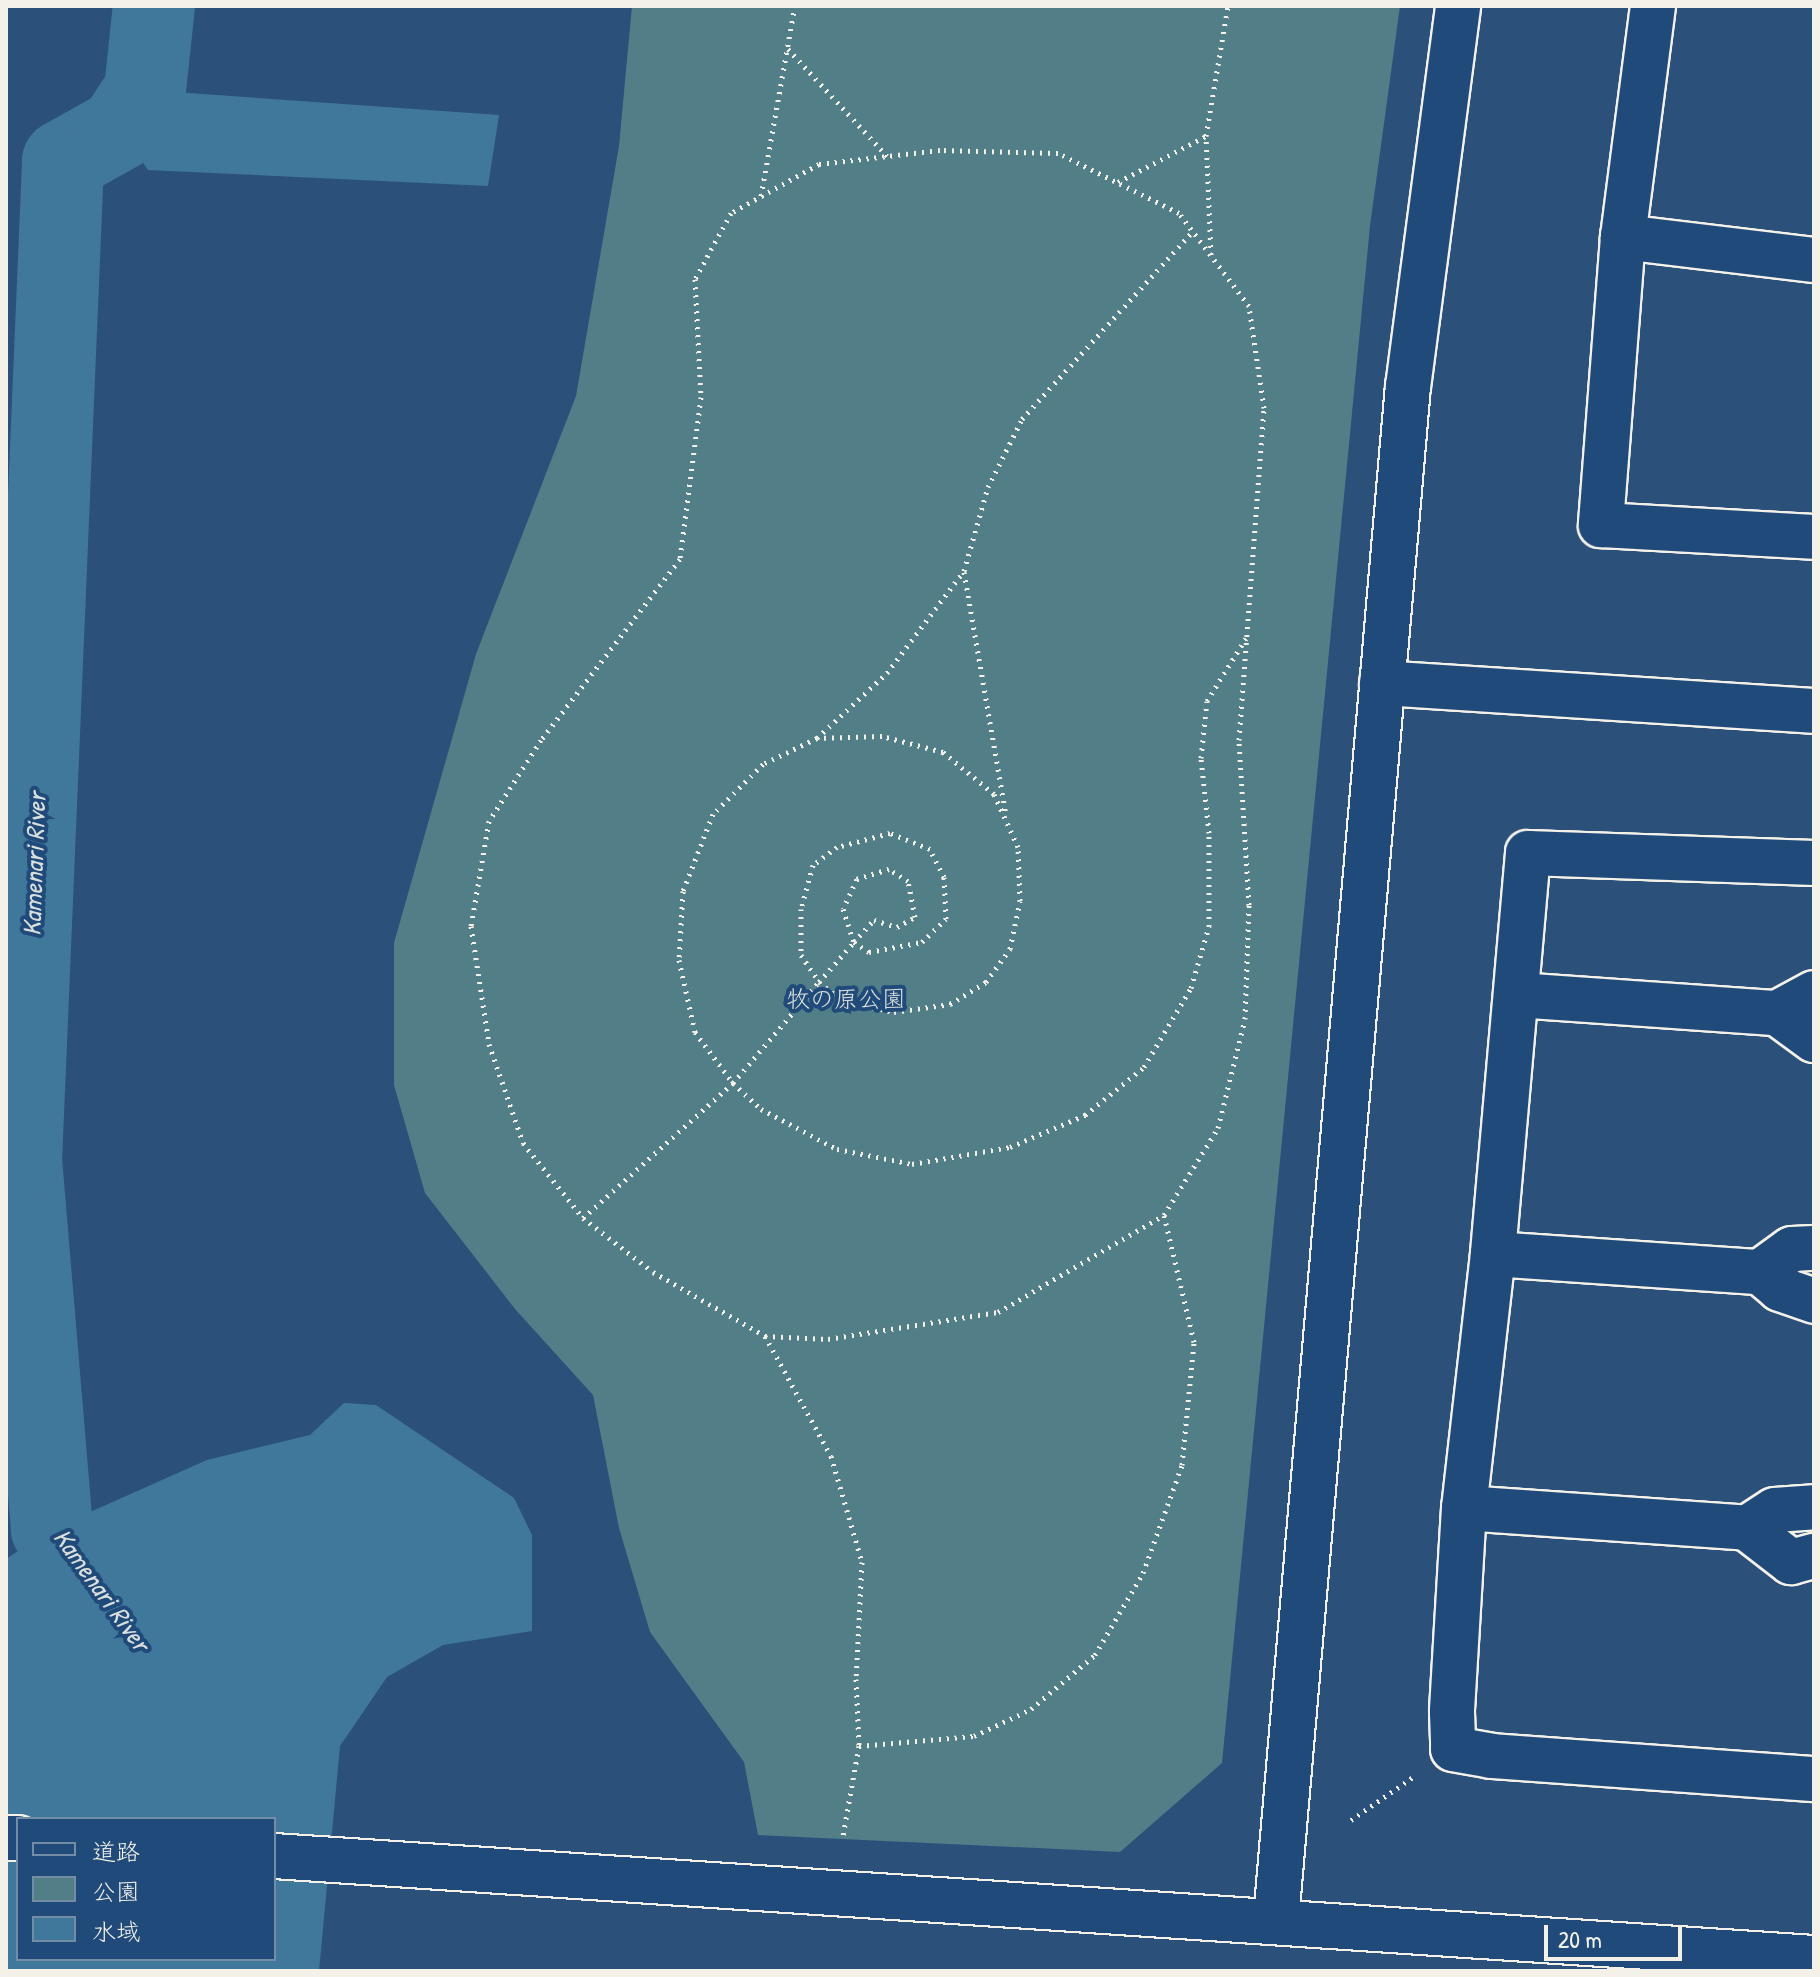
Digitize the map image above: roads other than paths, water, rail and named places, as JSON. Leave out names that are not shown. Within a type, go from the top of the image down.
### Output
[{"type":"street","points":[[1276,1919],[1408,387],[1458,6]]},
{"type":"street","points":[[1653,6],[1623,237],[1601,525],[1814,537]]},
{"type":"street","points":[[1623,237],[1814,260]]},
{"type":"street","points":[[1382,683],[1814,711]]},
{"type":"street","points":[[1814,863],[1528,853],[1493,1254],[1464,1508],[1453,1749],[1491,1756],[1814,1779]]},
{"type":"street","points":[[1517,995],[1795,1003],[1814,1040]]},
{"type":"street","points":[[1760,1272],[1792,1249],[1814,1248]]},
{"type":"street","points":[[1493,1254],[1760,1272],[1780,1289],[1814,1301]]},
{"type":"street","points":[[1747,1528],[1775,1510],[1798,1504],[1814,1507]]},
{"type":"street","points":[[1464,1508],[1747,1528],[1791,1562],[1814,1556]]},
{"type":"street","points":[[276,1856],[1276,1919],[1814,1958]]},
{"type":"water","points":[[145,90],[499,115],[488,186],[148,170],[120,129]]},
{"type":"water","points":[[344,1403],[376,1405],[514,1498],[532,1535],[532,1631],[443,1645],[387,1677],[340,1746],[319,1971],[6,1971],[6,1559],[52,1529],[207,1460],[310,1435]]},
{"type":"waterway","name":"Kamenari River","points":[[121,1618],[52,1529],[21,1161],[63,161],[120,129],[145,90],[154,6]]},
{"type":"park label","name":"牧の原公園","points":[[846,999]]}]
